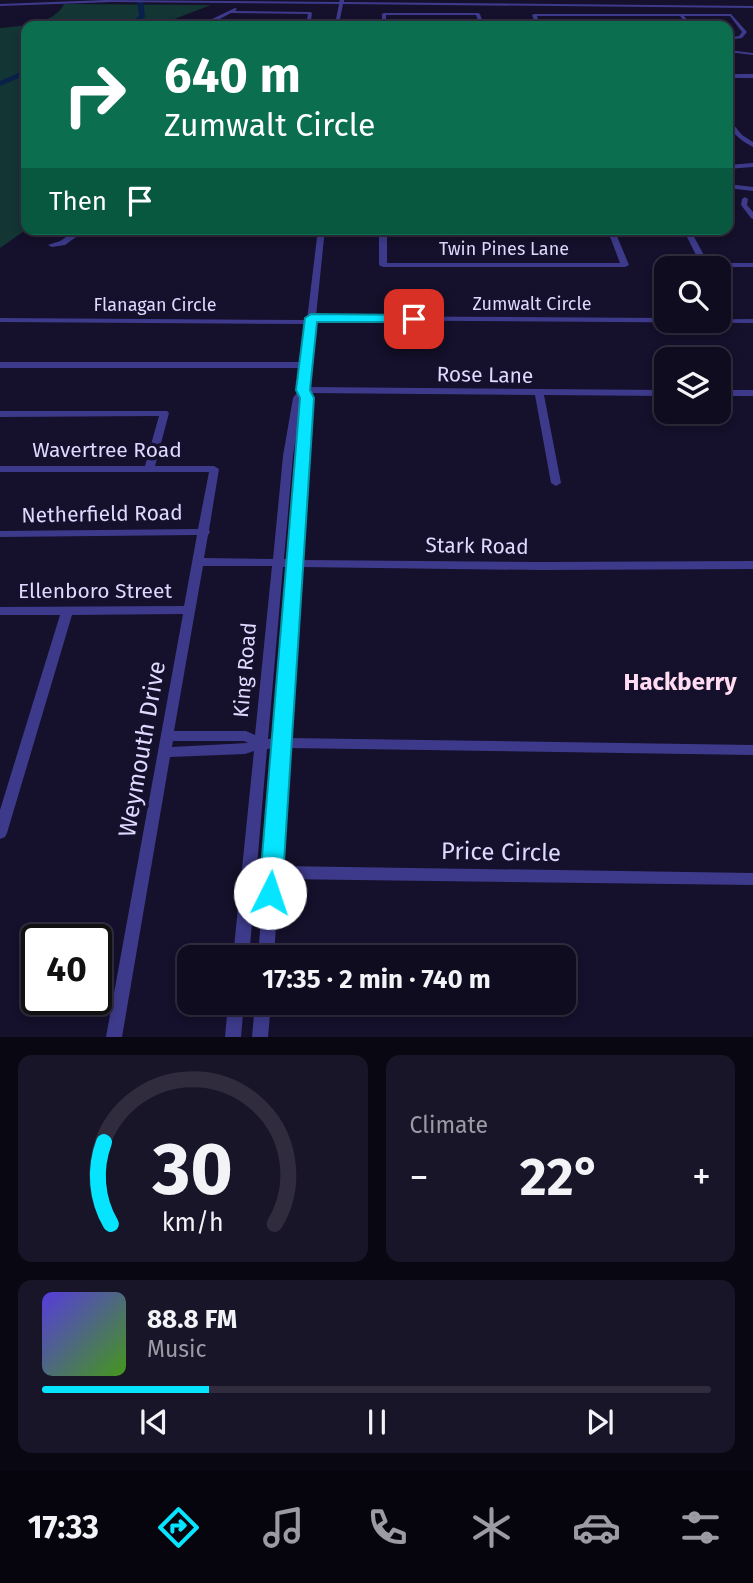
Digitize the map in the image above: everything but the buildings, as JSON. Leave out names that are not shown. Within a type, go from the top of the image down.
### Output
[{"type":"street","points":[[714,0],[720,7]]},
{"type":"street","points":[[0,6],[113,1],[753,7]]},
{"type":"street","points":[[232,12],[239,4]]},
{"type":"street","points":[[339,21],[341,4]]},
{"type":"street","points":[[626,6],[636,21]]},
{"type":"street","points":[[213,21],[232,12],[310,13],[309,21]]},
{"type":"street","points":[[384,21],[384,14],[478,14],[480,21]]},
{"type":"street","points":[[536,21],[534,15],[731,15],[745,32],[733,38]]},
{"type":"street","points":[[583,15],[586,21]]},
{"type":"street","points":[[681,15],[686,21]]},
{"type":"street","points":[[733,52],[753,54]]},
{"type":"street","points":[[733,76],[753,76]]},
{"type":"street","points":[[733,127],[740,136],[753,145]]},
{"type":"street","points":[[733,167],[753,165]]},
{"type":"street","points":[[733,187],[753,189]]},
{"type":"street","points":[[745,199],[744,205],[753,217]]},
{"type":"street","points":[[52,245],[62,243],[75,235]]},
{"type":"street","name":"King Road","points":[[242,945],[284,494],[298,398],[303,390],[321,235]]},
{"type":"street","name":"Twin Pines Lane","points":[[383,235],[383,265],[625,265],[613,235]]},
{"type":"street","points":[[689,235],[705,265],[753,265]]},
{"type":"street","name":"Flanagan Circle","points":[[0,320],[311,320]]},
{"type":"street","name":"Zumwalt Circle","points":[[311,320],[752,322]]},
{"type":"street","points":[[0,365],[306,365]]},
{"type":"street","name":"King Road","points":[[267,945],[307,398],[303,390]]},
{"type":"street","name":"Rose Lane","points":[[303,390],[654,393]]},
{"type":"street","points":[[539,393],[556,482]]},
{"type":"street","points":[[731,393],[753,393]]},
{"type":"street","points":[[0,414],[164,414],[149,469]]},
{"type":"street","name":"Wavertree Road","points":[[0,470],[214,469]]},
{"type":"street","name":"Weymouth Drive","points":[[114,1037],[200,562],[214,469]]},
{"type":"street","points":[[284,494],[300,494]]},
{"type":"street","name":"Netherfield Road","points":[[0,534],[205,532]]},
{"type":"street","name":"Stark Road","points":[[200,562],[540,566],[753,565]]},
{"type":"street","name":"Ellenboro Street","points":[[0,611],[191,610]]},
{"type":"street","points":[[0,833],[67,611]]},
{"type":"street","points":[[267,680],[286,681]]},
{"type":"street","points":[[165,744],[245,749],[261,744],[282,743],[753,750]]},
{"type":"street","name":"Price Circle","points":[[249,872],[753,879]]},
{"type":"street","points":[[233,1037],[235,1015]]},
{"type":"street","points":[[260,1037],[262,1015]]},
{"type":"green space","points":[[64,4],[211,5],[169,21],[41,21],[59,11]]},
{"type":"green space","points":[[21,26],[21,233],[0,248],[0,28]]},
{"type":"waterway","points":[[136,21],[142,17],[140,0]]},
{"type":"waterway","points":[[0,84],[21,74]]},
{"type":"district","name":"Hackberry","points":[[680,682]]},
{"type":"route","points":[[270,893],[307,398],[303,390],[311,318],[414,319]]}]
